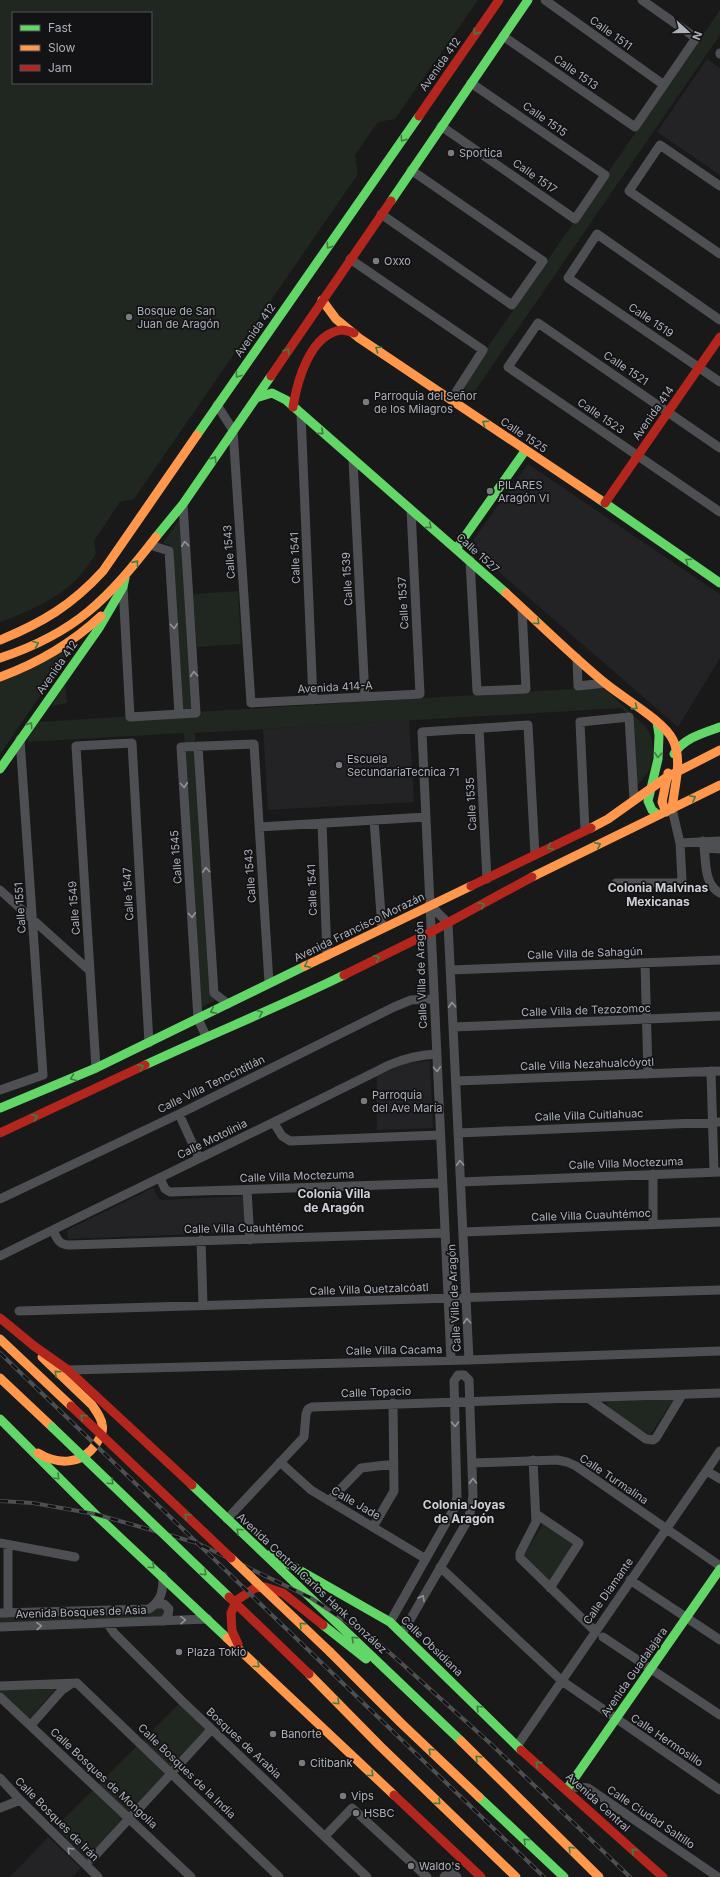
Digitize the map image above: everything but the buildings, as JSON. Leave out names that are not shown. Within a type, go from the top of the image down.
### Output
[{"type":"main road","name":"Avenida 412","points":[[0,640],[37,625],[71,604],[87,590],[103,571],[217,405],[507,5],[528,0]]},
{"type":"main road","name":"Avenida 412","points":[[0,658],[52,638],[93,609],[126,575],[183,504],[503,36],[507,5]]},
{"type":"main road","name":"Calle 1525","points":[[322,300],[325,307],[355,333],[450,400],[605,503],[720,583]]},
{"type":"main road","points":[[293,406],[300,372],[314,350],[325,337],[342,330],[355,333]]},
{"type":"main road","name":"Avenida 414","points":[[605,503],[720,337]]},
{"type":"main road","name":"Calle 1527","points":[[256,398],[265,393],[277,393],[293,406],[353,460],[470,560],[605,683],[656,722],[671,736],[678,758],[667,813]]},
{"type":"main road","points":[[456,549],[525,451]]},
{"type":"main road","name":"Avenida 412","points":[[0,769],[99,628],[123,587],[126,575]]},
{"type":"main road","points":[[0,677],[22,670],[48,658],[68,644],[109,609]]},
{"type":"main road","points":[[656,722],[659,740],[658,759],[648,801],[649,806],[667,813]]},
{"type":"main road","points":[[667,813],[662,802],[667,777],[676,748],[720,727]]},
{"type":"main road","name":"Avenida Francisco Morazán","points":[[0,1108],[96,1068],[149,1043],[269,983],[487,879],[608,819],[651,787],[676,771],[720,750]]},
{"type":"main road","points":[[0,1133],[206,1036],[293,1000],[431,932],[534,877],[667,813],[720,785]]},
{"type":"main road","name":"Avenida Central Carlos Hank González","points":[[0,1318],[34,1346],[68,1370],[178,1471],[255,1546],[386,1669],[599,1877]]},
{"type":"main road","points":[[0,1339],[330,1652],[401,1723],[564,1877]]},
{"type":"main road","points":[[21,1441],[46,1458],[56,1462],[71,1462],[84,1457],[93,1449],[99,1440],[103,1424],[95,1408],[51,1368],[34,1346]]},
{"type":"main road","points":[[0,1378],[309,1674],[380,1746],[516,1877]]},
{"type":"main road","points":[[0,1419],[95,1514],[163,1576],[481,1877]]},
{"type":"main road","name":"Calle Obsidiana","points":[[255,1546],[390,1622],[403,1632],[517,1746]]},
{"type":"main road","name":"Avenida Guadalajara","points":[[567,1789],[720,1569]]},
{"type":"main road","points":[[245,1654],[233,1636],[230,1624],[231,1613],[237,1600],[247,1592],[255,1588],[265,1587],[283,1593],[364,1658],[386,1669]]},
{"type":"main road","name":"Avenida Central","points":[[517,1746],[567,1789],[663,1877]]},
{"type":"street","name":"Calle 1511","points":[[545,0],[664,85]]},
{"type":"street","points":[[642,0],[696,38],[664,85]]},
{"type":"street","name":"Calle 1513","points":[[503,36],[635,127],[664,85]]},
{"type":"street","name":"Calle 1515","points":[[471,82],[605,175],[575,219]]},
{"type":"street","name":"Calle 1517","points":[[441,126],[575,219]]},
{"type":"street","points":[[720,186],[660,145],[629,191],[720,254]]},
{"type":"street","points":[[380,214],[512,305],[543,261],[411,170]]},
{"type":"street","name":"Calle 1519","points":[[720,320],[597,234],[568,278],[720,382]]},
{"type":"street","points":[[350,259],[483,350],[450,400]]},
{"type":"street","name":"Calle 1523","points":[[538,322],[508,367],[720,512]]},
{"type":"street","name":"Calle 1521","points":[[538,322],[720,448]]},
{"type":"street","name":"Calle 1543","points":[[217,405],[233,430],[251,703]]},
{"type":"street","name":"Calle 1541","points":[[301,414],[313,700]]},
{"type":"street","name":"Calle 1539","points":[[353,460],[365,697]]},
{"type":"street","points":[[123,587],[130,717],[196,713],[183,504]]},
{"type":"street","name":"Calle 1537","points":[[411,510],[420,694]]},
{"type":"street","points":[[150,545],[169,550],[179,714]]},
{"type":"street","points":[[470,560],[477,691],[526,689],[522,608]]},
{"type":"street","points":[[172,606],[189,605]]},
{"type":"street","points":[[577,658],[578,686],[605,683]]},
{"type":"street","name":"Avenida 414-A","points":[[251,703],[420,694]]},
{"type":"street","points":[[585,830],[580,722],[629,717],[634,800]]},
{"type":"street","points":[[431,906],[422,732],[528,725],[535,855]]},
{"type":"street","name":"Calle 1535","points":[[479,728],[487,879]]},
{"type":"street","name":"Calle 1551","points":[[0,1090],[43,1075],[20,739]]},
{"type":"street","name":"Calle 1549","points":[[96,1068],[76,746],[132,743]]},
{"type":"street","name":"Calle 1547","points":[[132,743],[149,1043]]},
{"type":"street","name":"Calle 1543","points":[[198,746],[254,744],[269,983]]},
{"type":"street","name":"Calle 1545","points":[[198,746],[181,746],[198,1018],[206,1036]]},
{"type":"street","points":[[198,746],[214,993],[228,1004]]},
{"type":"street","points":[[616,883],[680,882],[683,877],[680,843],[667,813]]},
{"type":"street","points":[[259,827],[426,816]]},
{"type":"street","points":[[374,820],[382,928]]},
{"type":"street","name":"Calle 1541","points":[[322,823],[327,956]]},
{"type":"street","points":[[704,844],[720,840]]},
{"type":"street","points":[[680,843],[704,844],[720,849]]},
{"type":"street","points":[[704,844],[706,870],[715,891],[720,893]]},
{"type":"street","points":[[0,890],[90,971]]},
{"type":"street","name":"Calle Villa de Aragón","points":[[431,906],[448,923],[469,1360]]},
{"type":"street","name":"Calle Villa de Aragón","points":[[431,906],[436,1054],[451,1360]]},
{"type":"street","name":"Calle Villa de Sahagún","points":[[450,970],[720,960]]},
{"type":"street","points":[[195,966],[212,963]]},
{"type":"street","points":[[645,963],[648,1074]]},
{"type":"street","name":"Calle Villa Tenochtitlán","points":[[0,1199],[179,1114],[394,1007],[411,1000],[434,999]]},
{"type":"street","name":"Calle Villa de Tezozomoc","points":[[453,1027],[720,1016]]},
{"type":"street","name":"Calle Motolinia","points":[[0,1256],[405,1058],[436,1054]]},
{"type":"street","points":[[715,1071],[717,1172]]},
{"type":"street","name":"Calle Villa Nezahualcóyotl","points":[[456,1081],[715,1071]]},
{"type":"street","points":[[439,1106],[457,1105]]},
{"type":"street","points":[[179,1114],[199,1158]]},
{"type":"street","name":"Calle Villa Cuitlahuac","points":[[458,1133],[716,1122]]},
{"type":"street","points":[[274,1123],[282,1136],[290,1141],[440,1135]]},
{"type":"street","name":"Calle Villa Moctezuma","points":[[461,1182],[717,1172]]},
{"type":"street","points":[[653,1174],[653,1225]]},
{"type":"street","name":"Calle Villa Moctezuma","points":[[160,1178],[165,1189],[170,1192],[442,1183]]},
{"type":"street","points":[[248,1190],[250,1240]]},
{"type":"street","points":[[444,1212],[462,1211]]},
{"type":"street","name":"Calle Villa Cuauhtémoc","points":[[463,1232],[720,1222]]},
{"type":"street","name":"Calle Villa Cuauhtémoc","points":[[53,1230],[58,1241],[66,1245],[445,1233]]},
{"type":"street","points":[[201,1240],[203,1306]]},
{"type":"street","name":"Calle Villa Quetzalcóatl","points":[[19,1311],[720,1290]]},
{"type":"street","name":"Calle Villa Cacama","points":[[68,1370],[469,1360],[720,1351]]},
{"type":"street","points":[[390,1622],[451,1517],[455,1507],[457,1497],[454,1381],[455,1377],[461,1375],[467,1377],[469,1380],[473,1496],[470,1513],[465,1525],[403,1632]]},
{"type":"street","name":"Calle Topacio","points":[[227,1519],[304,1437],[306,1414],[310,1408],[393,1403],[720,1393]]},
{"type":"street","points":[[588,1398],[646,1439],[650,1440],[656,1438],[682,1395]]},
{"type":"street","points":[[373,1527],[394,1491],[393,1403]]},
{"type":"street","name":"Calle Diamante","points":[[517,1746],[720,1451]]},
{"type":"street","points":[[533,1460],[536,1524],[519,1557],[595,1632]]},
{"type":"street","name":"Calle Turmalina","points":[[472,1463],[533,1460],[557,1460],[567,1462],[576,1466],[720,1566]]},
{"type":"street","name":"Calle Jade","points":[[280,1462],[311,1490],[426,1559]]},
{"type":"street","points":[[329,1501],[361,1468],[394,1464]]},
{"type":"street","points":[[707,1471],[718,1478]]},
{"type":"street","points":[[457,1497],[473,1496]]},
{"type":"street","points":[[536,1514],[579,1543],[550,1588]]},
{"type":"street","points":[[4,1613],[4,1544],[75,1557]]},
{"type":"street","points":[[440,1567],[562,1681]]},
{"type":"street","name":"Avenida Bosques de Asia","points":[[157,1604],[163,1589],[163,1576]]},
{"type":"street","points":[[630,1580],[720,1640]]},
{"type":"street","name":"Avenida Bosques de Asia","points":[[4,1613],[149,1609],[157,1604],[164,1604],[169,1609],[168,1615],[164,1621]]},
{"type":"street","name":"Avenida Bosques de Asia","points":[[0,1627],[208,1619]]},
{"type":"street","name":"Bosques de Arabia","points":[[108,1624],[114,1633],[182,1700],[367,1877]]},
{"type":"street","points":[[603,1637],[720,1715]]},
{"type":"street","name":"Calle Hermosillo","points":[[562,1681],[616,1720],[720,1790]]},
{"type":"street","points":[[0,1686],[77,1683]]},
{"type":"street","points":[[31,1725],[62,1690],[69,1685],[77,1683]]},
{"type":"street","name":"Calle Bosques de la India","points":[[77,1683],[279,1877]]},
{"type":"street","name":"Calle Bosques de Mongolia","points":[[0,1697],[191,1877]]},
{"type":"street","points":[[176,1702],[359,1877]]},
{"type":"street","points":[[175,1769],[208,1733]]},
{"type":"street","points":[[92,1859],[168,1777]]},
{"type":"street","name":"Calle Bosques de Irán","points":[[0,1778],[20,1800],[98,1877]]},
{"type":"street","name":"Calle Ciudad Saltillo","points":[[567,1789],[578,1787],[588,1788],[718,1877]]},
{"type":"street","points":[[0,1808],[20,1800]]},
{"type":"street","points":[[328,1833],[352,1808],[427,1877]]},
{"type":"street","points":[[444,1877],[450,1871],[457,1877]]},
{"type":"shaded area","name":"Bosque de San Juan de Aragón","points":[[0,0],[478,0],[395,119],[378,122],[355,155],[358,174],[134,499],[120,502],[94,541],[96,554],[86,568],[68,588],[50,600],[19,615],[0,622]]},
{"type":"shaded area","points":[[720,10],[720,35],[468,401],[456,393]]},
{"type":"shaded area","points":[[707,59],[720,68],[720,175],[657,132]]},
{"type":"shaded area","points":[[528,464],[720,594],[720,658],[678,727],[469,546]]},
{"type":"shaded area","points":[[182,516],[195,712],[603,687],[646,727],[651,736],[654,753],[649,771],[635,788],[631,717],[621,708],[195,733],[211,993],[216,1000],[200,1008],[184,733],[28,742],[27,737],[39,722],[182,713],[173,549],[169,545],[163,543]]},
{"type":"shaded area","points":[[238,591],[241,644],[197,647],[193,594]]},
{"type":"shaded area","points":[[78,641],[0,754],[0,682]]},
{"type":"shaded area","points":[[65,685],[67,703],[51,706]]},
{"type":"shaded area","name":"Escuela SecundariaTecnica 71","points":[[409,720],[414,802],[268,810],[263,729]]},
{"type":"shaded area","points":[[430,1061],[433,1128],[377,1130],[377,1076],[405,1063]]},
{"type":"shaded area","points":[[153,1188],[158,1198],[162,1200],[243,1196],[245,1232],[68,1239],[67,1230]]},
{"type":"shaded area","points":[[675,1398],[650,1435],[608,1408],[607,1403],[611,1399]]},
{"type":"shaded area","points":[[543,1524],[574,1545],[550,1581],[523,1556]]},
{"type":"shaded area","points":[[164,1605],[165,1618],[0,1624],[0,1616],[156,1608]]},
{"type":"shaded area","points":[[56,1688],[29,1720],[0,1692],[0,1690]]},
{"type":"shaded area","points":[[180,1703],[210,1730],[90,1862],[56,1827]]},
{"type":"shaded area","points":[[48,1837],[81,1868],[72,1877],[10,1877]]},
{"type":"railway","points":[[0,1353],[544,1877]]},
{"type":"railway","points":[[0,1501],[33,1503],[95,1514],[197,1543],[311,1598],[380,1644],[492,1745],[630,1877]]},
{"type":"traffic: fast","points":[[391,201],[528,0]]},
{"type":"traffic: fast","points":[[197,435],[419,116]]},
{"type":"traffic: fast","points":[[156,537],[183,504],[271,376]]},
{"type":"traffic: fast","points":[[256,398],[272,393],[286,400],[506,593]]},
{"type":"traffic: fast","points":[[456,549],[525,451]]},
{"type":"traffic: fast","points":[[599,499],[720,583]]},
{"type":"traffic: fast","points":[[0,769],[99,628],[123,587],[125,578]]},
{"type":"traffic: fast","points":[[657,722],[659,735],[658,759],[648,801],[652,810],[658,815]]},
{"type":"traffic: fast","points":[[674,754],[678,748],[688,740],[720,727]]},
{"type":"traffic: fast","points":[[0,1108],[96,1068],[305,966]]},
{"type":"traffic: fast","points":[[145,1065],[344,975]]},
{"type":"traffic: fast","points":[[0,1419],[95,1514],[227,1638]]},
{"type":"traffic: fast","points":[[52,1427],[229,1597]]},
{"type":"traffic: fast","points":[[192,1485],[461,1741]]},
{"type":"traffic: fast","points":[[271,1554],[390,1622],[521,1750]]},
{"type":"traffic: fast","points":[[567,1789],[720,1569]]},
{"type":"traffic: fast","points":[[323,1625],[366,1659]]},
{"type":"traffic: fast","points":[[479,1797],[564,1877]]},
{"type":"traffic: slow","points":[[322,300],[336,319],[359,338],[599,499]]},
{"type":"traffic: slow","points":[[0,640],[15,634],[56,612],[80,594],[103,571],[197,435]]},
{"type":"traffic: slow","points":[[0,658],[27,648],[70,625],[106,596],[139,559],[156,537]]},
{"type":"traffic: slow","points":[[506,593],[592,672],[661,725],[668,733],[676,748],[678,765],[672,809]]},
{"type":"traffic: slow","points":[[0,677],[28,666],[54,652],[90,626],[101,616]]},
{"type":"traffic: slow","points":[[591,828],[608,819],[667,777],[720,750]]},
{"type":"traffic: slow","points":[[666,812],[662,802],[668,773]]},
{"type":"traffic: slow","points":[[532,877],[720,785]]},
{"type":"traffic: slow","points":[[305,966],[471,886]]},
{"type":"traffic: slow","points":[[0,1339],[71,1406]]},
{"type":"traffic: slow","points":[[38,1453],[54,1460],[69,1461],[77,1459],[90,1451],[99,1439],[102,1430],[101,1419],[92,1405],[42,1357]]},
{"type":"traffic: slow","points":[[0,1378],[52,1427]]},
{"type":"traffic: slow","points":[[231,1558],[330,1652]]},
{"type":"traffic: slow","points":[[227,1638],[394,1795]]},
{"type":"traffic: slow","points":[[330,1652],[401,1723],[479,1797]]},
{"type":"traffic: slow","points":[[309,1674],[380,1746],[516,1877]]},
{"type":"traffic: slow","points":[[461,1741],[599,1877]]},
{"type":"traffic: jam","points":[[419,116],[499,0]]},
{"type":"traffic: jam","points":[[271,376],[391,201]]},
{"type":"traffic: jam","points":[[293,407],[302,372],[313,349],[321,340],[331,333],[342,330],[354,333]]},
{"type":"traffic: jam","points":[[605,503],[720,337]]},
{"type":"traffic: jam","points":[[471,886],[591,828]]},
{"type":"traffic: jam","points":[[344,975],[431,932],[532,877]]},
{"type":"traffic: jam","points":[[0,1133],[145,1065]]},
{"type":"traffic: jam","points":[[0,1318],[34,1346],[68,1370],[192,1485]]},
{"type":"traffic: jam","points":[[71,1406],[231,1558]]},
{"type":"traffic: jam","points":[[238,1644],[232,1631],[231,1613],[237,1600],[255,1588],[265,1587],[283,1593],[323,1625]]},
{"type":"traffic: jam","points":[[229,1597],[309,1674]]},
{"type":"traffic: jam","points":[[521,1750],[663,1877]]},
{"type":"traffic: jam","points":[[394,1795],[481,1877]]},
{"type":"place","name":"Sportica","points":[[451,153]]},
{"type":"place","name":"Oxxo","points":[[376,261]]},
{"type":"place","name":"Bosque de San Juan de Aragón","points":[[129,317]]},
{"type":"place","name":"Parroquia del Señor de los Milagros","points":[[366,402]]},
{"type":"place","name":"PILARES Aragón VI","points":[[490,491]]},
{"type":"place","name":"Escuela SecundariaTecnica 71","points":[[339,765]]},
{"type":"place","name":"Parroquia del Ave María","points":[[364,1101]]},
{"type":"place","name":"Plaza Tokio","points":[[179,1652]]},
{"type":"place","name":"Banorte","points":[[273,1734]]},
{"type":"place","name":"Citibank","points":[[302,1763]]},
{"type":"place","name":"Vips","points":[[343,1796]]},
{"type":"place","name":"HSBC","points":[[356,1813]]},
{"type":"place","name":"Waldo's","points":[[411,1866]]},
{"type":"district","name":"Colonia Malvinas Mexicanas","points":[[658,894]]},
{"type":"district","name":"Colonia Villa de Aragón","points":[[334,1200]]},
{"type":"district","name":"Colonia Joyas de Aragón","points":[[464,1511]]}]
